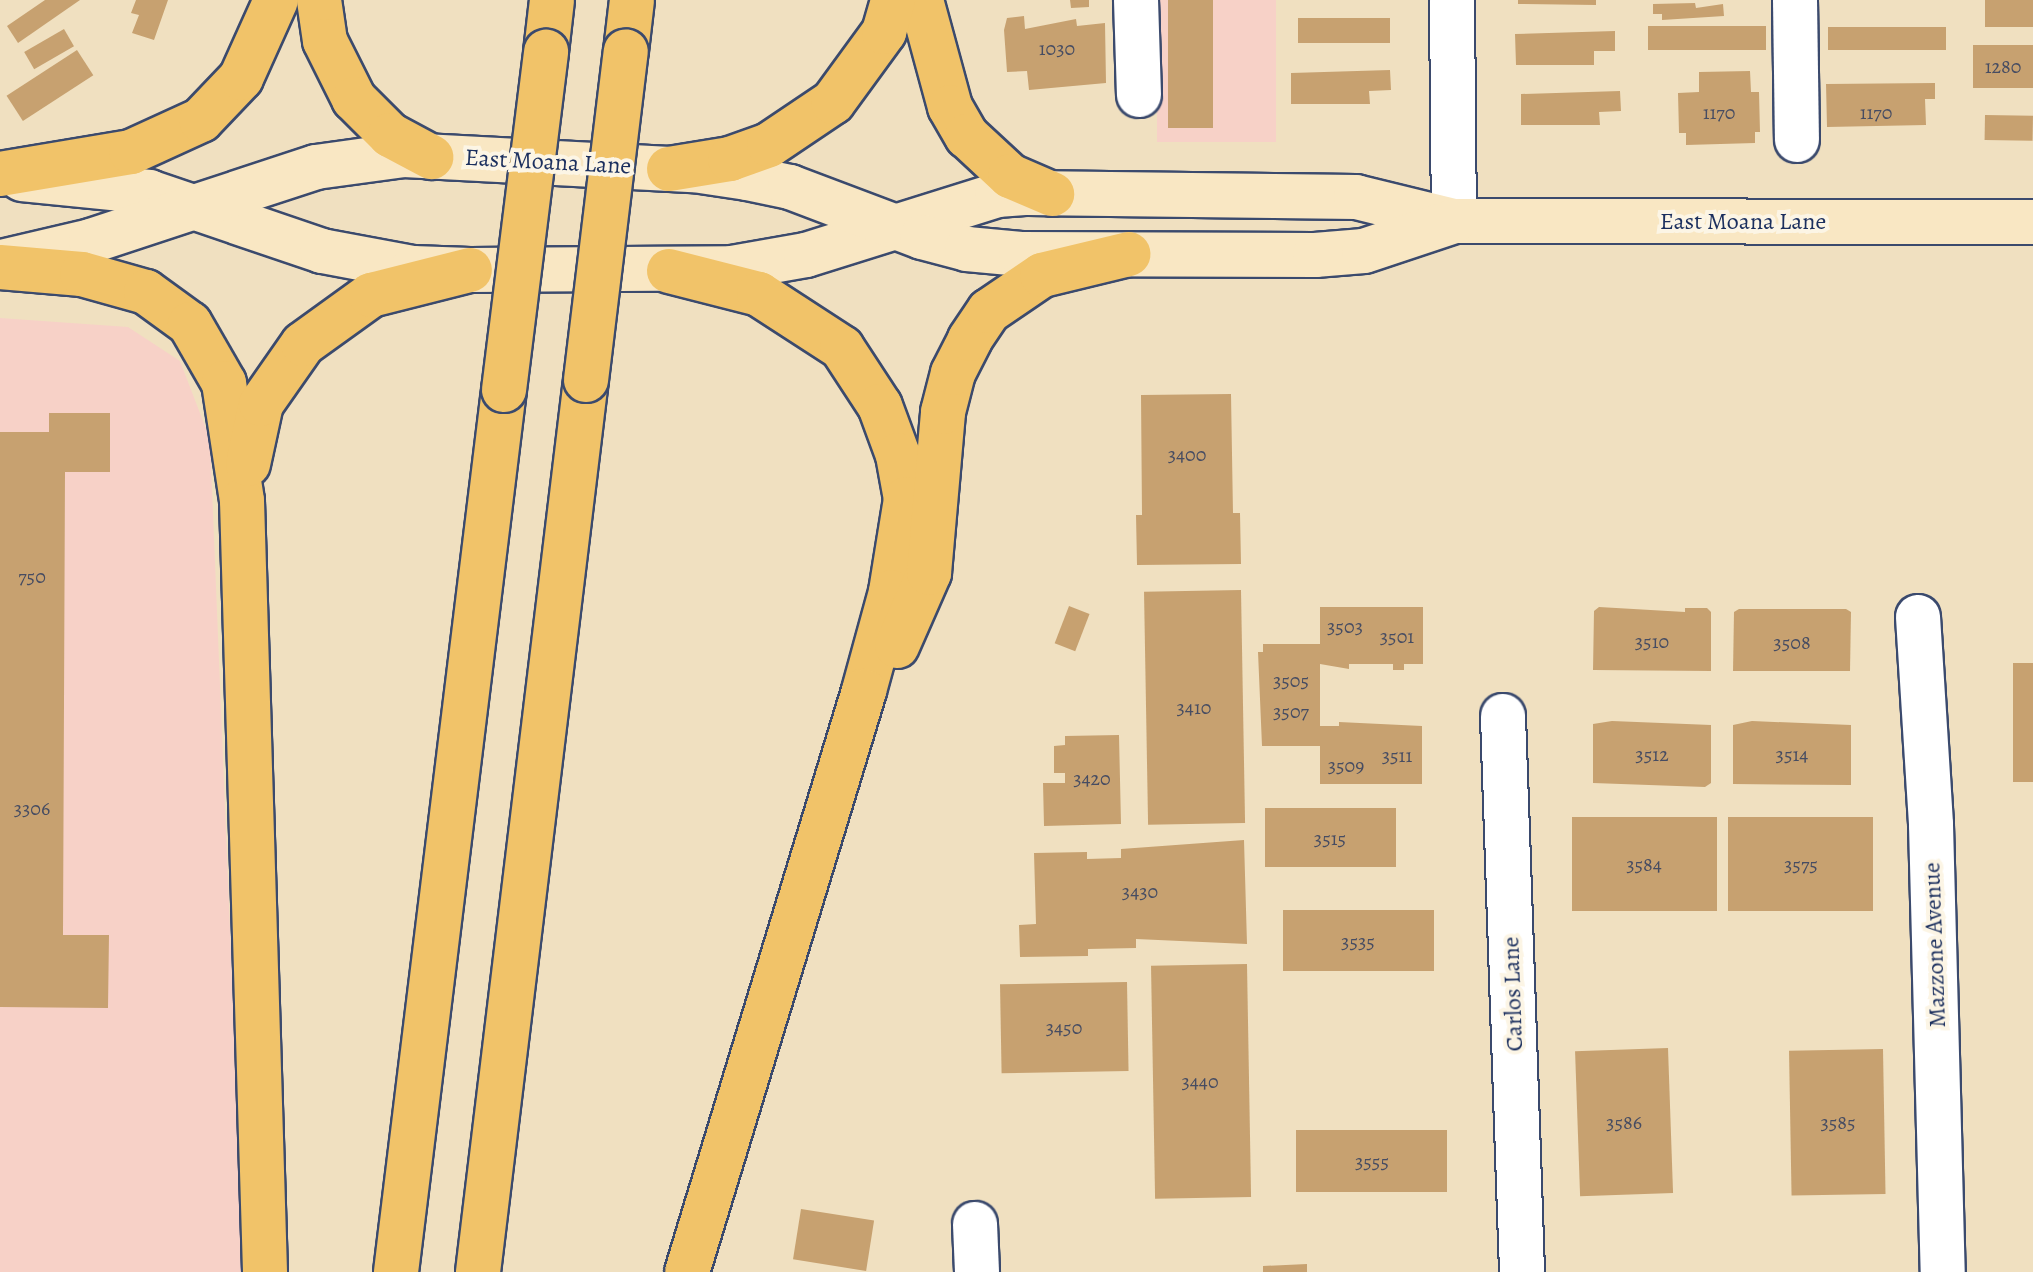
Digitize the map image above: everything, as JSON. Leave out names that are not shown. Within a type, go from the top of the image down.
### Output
[{"type":"highway","points":[[0,176],[131,152],[201,120],[241,78],[276,0]]},
{"type":"highway","points":[[319,0],[325,41],[354,99],[390,135],[431,157]]},
{"type":"highway","points":[[396,1272],[552,0]]},
{"type":"highway","points":[[478,1272],[632,0]]},
{"type":"highway","points":[[669,169],[730,159],[769,145],[833,102],[884,32],[893,0]]},
{"type":"highway","points":[[921,0],[950,107],[967,136],[1010,176],[1052,194]]},
{"type":"highway","points":[[852,733],[918,607],[929,573],[943,412],[953,373],[970,339],[989,311],[1042,275],[1129,254]]},
{"type":"highway","points":[[0,264],[111,279],[173,308],[208,349],[224,383],[242,501],[265,1272]]},
{"type":"highway","points":[[242,501],[261,404],[303,344],[371,295],[470,270]]},
{"type":"highway","points":[[669,271],[759,294],[818,328],[842,348],[880,406],[898,455],[906,499],[891,592],[852,733],[687,1272]]},
{"type":"main road","name":"East Moana Lane","points":[[0,264],[41,256],[316,167],[361,159],[431,157],[669,169],[790,187],[896,227],[967,249],[1129,254],[1364,251],[1454,221]]},
{"type":"main road","name":"East Moana Lane","points":[[0,176],[105,184],[199,205],[322,251],[413,268],[470,270],[669,271],[768,262],[997,195],[1356,197],[1454,221],[2033,222]]},
{"type":"street","points":[[1136,0],[1139,95]]},
{"type":"street","points":[[1452,0],[1454,221]]},
{"type":"street","points":[[1795,0],[1797,140]]},
{"type":"street","name":"Mazzone Avenue","points":[[1918,617],[1931,825],[1943,1272]]},
{"type":"street","name":"Carlos Lane","points":[[1503,716],[1522,1272]]},
{"type":"street","points":[[975,1224],[977,1272]]},
{"type":"shaded area","points":[[1157,0],[1276,0],[1276,142],[1157,142]]},
{"type":"shaded area","points":[[0,318],[128,327],[180,361],[210,439],[244,1272],[0,1272]]},
{"type":"building","points":[[45,0],[80,0],[18,43],[7,26]]},
{"type":"building","points":[[136,0],[168,0],[154,40],[132,33],[139,15],[131,13]]},
{"type":"building","points":[[1070,0],[1089,0],[1089,7],[1071,8]]},
{"type":"building","points":[[1168,0],[1213,0],[1213,128],[1168,128]]},
{"type":"building","points":[[1518,0],[1596,0],[1596,5],[1518,4]]},
{"type":"building","points":[[1985,0],[2033,0],[2033,27],[1985,27]]},
{"type":"building","points":[[1695,3],[1696,8],[1723,4],[1724,16],[1662,20],[1662,14],[1653,14],[1653,4]]},
{"type":"building","points":[[1024,16],[1025,29],[1076,19],[1077,26],[1105,23],[1106,83],[1029,90],[1027,71],[1007,72],[1004,30],[1007,18]]},
{"type":"building","points":[[1298,18],[1390,18],[1390,43],[1298,43]]},
{"type":"building","points":[[1648,26],[1766,26],[1766,50],[1648,50]]},
{"type":"building","points":[[1828,27],[1946,27],[1946,50],[1828,50]]},
{"type":"building","points":[[64,29],[74,46],[34,69],[24,52]]},
{"type":"building","points":[[1615,31],[1615,51],[1594,51],[1594,65],[1516,65],[1515,34]]},
{"type":"building","points":[[1973,45],[2033,45],[2033,88],[1973,88]]},
{"type":"building","points":[[77,50],[93,75],[23,121],[7,96]]},
{"type":"building","points":[[1390,70],[1391,90],[1369,91],[1370,104],[1291,104],[1291,73]]},
{"type":"building","points":[[1750,71],[1751,92],[1759,92],[1760,132],[1755,132],[1755,143],[1686,145],[1686,133],[1679,133],[1678,93],[1699,92],[1699,72]]},
{"type":"building","points":[[1935,83],[1935,99],[1925,99],[1926,125],[1827,127],[1826,84]]},
{"type":"building","points":[[1620,91],[1621,111],[1599,112],[1600,125],[1521,125],[1521,94]]},
{"type":"building","points":[[1985,115],[2033,116],[2033,141],[1985,140]]},
{"type":"building","points":[[1231,394],[1233,513],[1240,513],[1241,564],[1137,565],[1136,515],[1142,515],[1141,395]]},
{"type":"building","points":[[49,413],[110,413],[110,472],[65,472],[63,935],[109,935],[108,1008],[0,1007],[0,432],[49,432]]},
{"type":"building","points":[[1241,590],[1245,823],[1148,825],[1144,592]]},
{"type":"building","points":[[1069,606],[1090,614],[1075,651],[1055,643]]},
{"type":"building","points":[[1320,607],[1423,607],[1423,664],[1404,664],[1404,670],[1393,670],[1393,664],[1349,664],[1349,669],[1320,664],[1320,726],[1339,726],[1339,722],[1422,726],[1422,784],[1320,784],[1320,746],[1262,746],[1258,652],[1263,652],[1263,644],[1320,644]]},
{"type":"building","points":[[1599,607],[1685,612],[1685,608],[1707,608],[1711,612],[1711,671],[1593,670],[1594,611]]},
{"type":"building","points":[[1739,609],[1846,609],[1851,612],[1850,671],[1733,671],[1734,612]]},
{"type":"building","points":[[2013,663],[2033,663],[2033,782],[2013,782]]},
{"type":"building","points":[[1612,721],[1711,725],[1711,783],[1705,787],[1593,783],[1593,724]]},
{"type":"building","points":[[1752,721],[1851,725],[1851,785],[1733,784],[1733,725]]},
{"type":"building","points":[[1119,735],[1121,824],[1044,826],[1043,783],[1065,783],[1065,773],[1054,773],[1054,746],[1065,745],[1065,736]]},
{"type":"building","points":[[1265,808],[1396,808],[1396,867],[1265,867]]},
{"type":"building","points":[[1572,817],[1717,817],[1717,911],[1572,911]]},
{"type":"building","points":[[1728,817],[1873,817],[1873,911],[1728,911]]},
{"type":"building","points":[[1244,840],[1247,944],[1136,939],[1136,948],[1088,949],[1088,956],[1020,957],[1019,925],[1036,924],[1034,853],[1087,852],[1087,859],[1121,858],[1121,849]]},
{"type":"building","points":[[1283,910],[1434,910],[1434,971],[1283,971]]},
{"type":"building","points":[[1247,964],[1251,1197],[1155,1199],[1151,966]]},
{"type":"building","points":[[1127,982],[1129,1071],[1002,1073],[1000,984]]},
{"type":"building","points":[[1668,1048],[1673,1193],[1580,1196],[1575,1051]]},
{"type":"building","points":[[1883,1049],[1886,1194],[1792,1196],[1789,1051]]},
{"type":"building","points":[[1296,1130],[1447,1130],[1447,1192],[1296,1192]]},
{"type":"building","points":[[801,1209],[874,1221],[866,1271],[793,1259]]},
{"type":"building","points":[[1307,1264],[1307,1272],[1263,1272],[1263,1266]]}]
